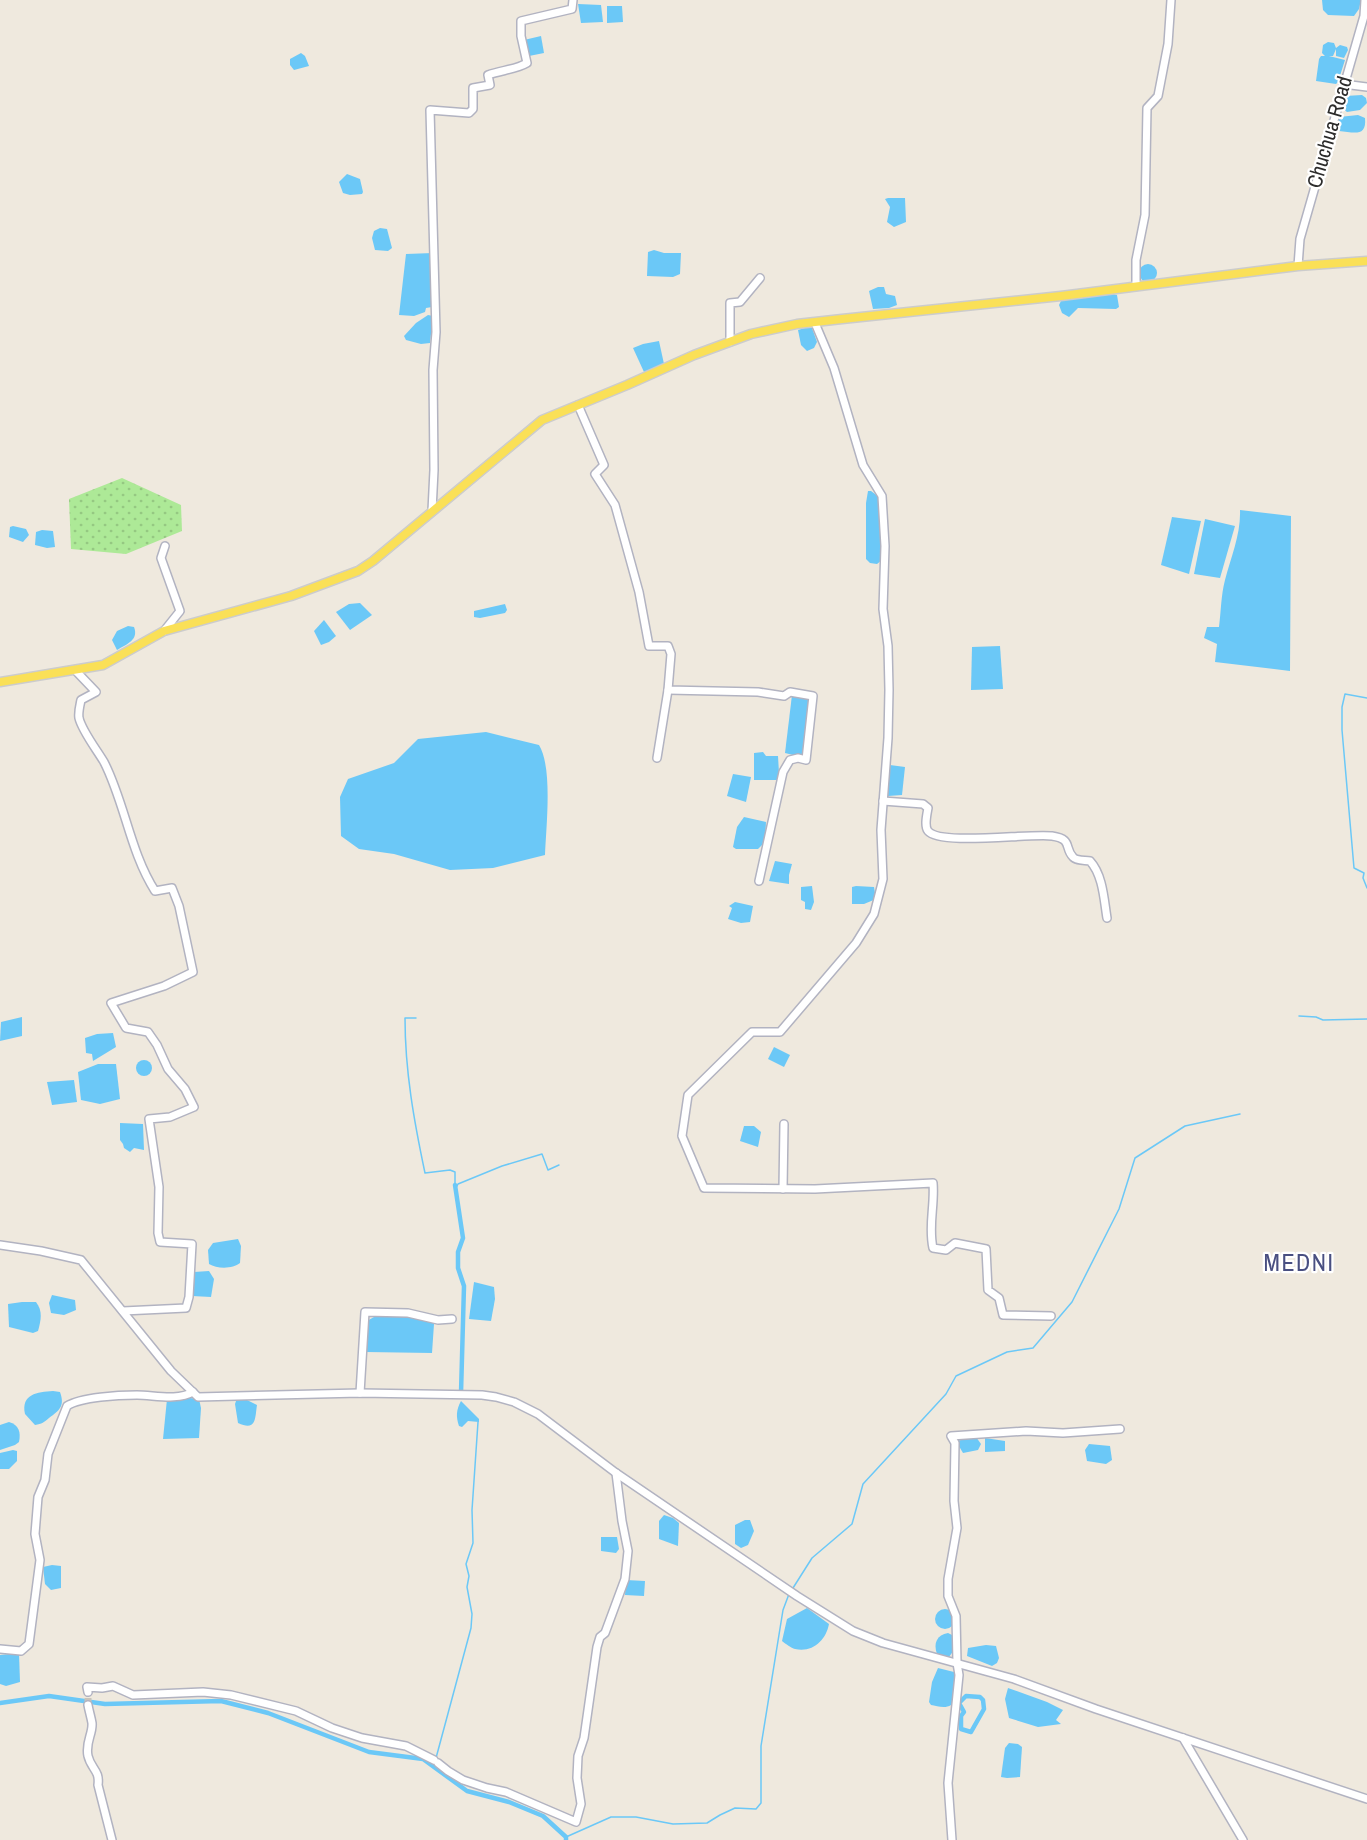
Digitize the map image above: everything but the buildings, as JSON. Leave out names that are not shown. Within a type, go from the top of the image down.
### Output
[{"type":"main road","points":[[0,682],[103,665],[164,631],[291,596],[358,571],[542,420],[751,334],[797,324],[1061,296],[1298,266],[1367,261]]},
{"type":"street","points":[[432,511],[433,370],[436,332],[430,110],[469,112],[473,109],[473,88],[490,85],[488,75],[500,70],[519,68],[527,63],[521,36],[521,21],[572,9],[573,0]]},
{"type":"street","points":[[1136,285],[1136,260],[1145,214],[1147,108],[1158,96],[1168,44],[1171,0]]},
{"type":"street","name":"Chuchua Road","points":[[1298,266],[1300,239],[1364,16],[1365,0]]},
{"type":"street","points":[[1343,84],[1367,87]]},
{"type":"street","points":[[730,342],[730,303],[740,302],[760,278]]},
{"type":"street","points":[[815,323],[834,368],[863,465],[882,496],[885,546],[883,609],[888,646],[889,690],[883,801],[883,879],[874,914],[856,943],[780,1032],[752,1032],[688,1095],[682,1136],[704,1188],[783,1189],[933,1183],[934,1198],[930,1225],[933,1248],[946,1250],[955,1243],[986,1249],[988,1290],[999,1298],[1003,1315],[1051,1316]]},
{"type":"street","points":[[578,405],[604,465],[595,474],[615,505],[639,592],[649,646],[668,646],[671,654],[668,690],[657,758]]},
{"type":"street","points":[[164,631],[180,610],[158,558],[165,546]]},
{"type":"street","points":[[75,670],[96,692],[81,700],[79,719],[104,763],[148,881],[155,891],[172,888],[179,906],[193,972],[164,986],[111,1003],[126,1028],[148,1032],[168,1069],[185,1089],[194,1107],[170,1118],[149,1119],[159,1187],[158,1233],[160,1242],[192,1244],[189,1297],[186,1308],[123,1311]]},
{"type":"street","points":[[668,690],[758,692],[783,696],[790,692],[813,696],[806,760],[798,758],[790,760],[783,772],[759,881]]},
{"type":"street","points":[[883,801],[923,804],[928,808],[926,828],[935,835],[970,840],[1035,835],[1054,836],[1064,840],[1069,845],[1071,855],[1075,859],[1090,861],[1094,866],[1103,893],[1107,918]]},
{"type":"street","points":[[783,1189],[784,1124]]},
{"type":"street","points":[[0,1245],[81,1260],[171,1371],[198,1397],[360,1393],[482,1395],[514,1401],[538,1414],[616,1473],[797,1596],[853,1631],[883,1643],[1014,1679],[1096,1709],[1367,1799]]},
{"type":"street","points":[[360,1393],[364,1312],[408,1313],[438,1320],[452,1319]]},
{"type":"street","points":[[0,1649],[21,1651],[29,1644],[40,1560],[36,1534],[38,1497],[45,1480],[48,1454],[67,1407],[74,1402],[110,1397],[135,1395],[178,1397],[193,1392]]},
{"type":"street","points":[[952,1840],[948,1783],[959,1675],[956,1616],[948,1596],[957,1528],[954,1501],[955,1443],[951,1436],[1026,1431],[1071,1433],[1120,1429]]},
{"type":"street","points":[[88,1692],[87,1687],[102,1689],[113,1686],[133,1695],[203,1692],[231,1695],[296,1711],[332,1728],[362,1738],[406,1746],[436,1761],[463,1780],[506,1792],[576,1822],[581,1804],[577,1778],[578,1756],[584,1738],[597,1647],[600,1637],[605,1633],[625,1579],[628,1551],[616,1473]]},
{"type":"street","points":[[88,1705],[92,1724],[87,1743],[88,1755],[99,1777],[98,1785],[112,1840]]},
{"type":"street","points":[[1183,1738],[1243,1840]]},
{"type":"green space","points":[[122,478],[181,505],[182,531],[126,554],[71,549],[69,499]]},
{"type":"water","points":[[1322,0],[1361,0],[1354,16],[1328,15],[1323,10]]},
{"type":"water","points":[[578,4],[601,5],[603,22],[581,23]]},
{"type":"water","points":[[607,6],[622,6],[623,22],[607,23]]},
{"type":"water","points":[[541,36],[544,53],[529,56],[524,40]]},
{"type":"water","points":[[1328,42],[1334,43],[1336,48],[1340,45],[1347,47],[1348,50],[1344,58],[1336,56],[1336,49],[1333,56],[1329,56],[1345,60],[1336,84],[1316,81],[1319,59],[1325,56],[1322,53],[1323,45]]},
{"type":"water","points":[[301,53],[305,56],[309,66],[294,70],[290,65],[290,59]]},
{"type":"water","points":[[1362,95],[1366,98],[1367,103],[1360,110],[1347,112],[1342,108],[1345,96]]},
{"type":"water","points":[[1358,115],[1365,118],[1364,129],[1354,133],[1339,131],[1337,122],[1339,117]]},
{"type":"water","points":[[347,174],[360,179],[362,194],[343,193],[339,182]]},
{"type":"water","points":[[905,198],[906,222],[894,227],[887,222],[890,207],[885,199]]},
{"type":"water","points":[[380,228],[387,229],[392,248],[388,251],[375,250],[372,238],[374,231]]},
{"type":"water","points":[[654,250],[664,253],[681,253],[680,274],[673,277],[647,276],[648,252]]},
{"type":"water","points":[[433,253],[432,307],[414,316],[399,315],[406,254]]},
{"type":"water","points":[[1148,264],[1154,267],[1157,273],[1154,279],[1148,282],[1142,279],[1139,273],[1142,267]]},
{"type":"water","points":[[884,287],[886,294],[895,296],[897,305],[873,309],[869,291]]},
{"type":"water","points":[[1117,295],[1119,307],[1116,309],[1078,308],[1069,317],[1062,313],[1059,305],[1066,299]]},
{"type":"water","points":[[428,315],[433,316],[430,343],[421,344],[406,340],[404,336],[416,323]]},
{"type":"water","points":[[812,328],[817,342],[814,348],[807,351],[801,345],[798,330]]},
{"type":"water","points":[[659,341],[664,364],[644,372],[633,348]]},
{"type":"water","points":[[868,491],[879,497],[882,560],[877,564],[870,563],[866,559]]},
{"type":"water","points":[[1240,510],[1291,516],[1290,671],[1215,662],[1217,644],[1204,638],[1207,627],[1219,627],[1224,586],[1237,537]]},
{"type":"water","points":[[1172,517],[1201,521],[1189,574],[1161,565]]},
{"type":"water","points":[[1205,519],[1235,526],[1220,578],[1194,574]]},
{"type":"water","points":[[10,527],[26,529],[29,535],[23,542],[9,537]]},
{"type":"water","points":[[53,531],[55,547],[35,545],[36,532]]},
{"type":"water","points":[[360,603],[372,615],[350,630],[336,612],[349,604]]},
{"type":"water","points":[[505,604],[507,610],[505,613],[474,617],[474,611]]},
{"type":"water","points":[[324,620],[336,636],[321,645],[314,631]]},
{"type":"water","points":[[128,626],[134,627],[135,635],[128,644],[117,650],[112,640],[117,631]]},
{"type":"water","points":[[1000,646],[1003,689],[971,690],[972,647]]},
{"type":"water","points":[[792,695],[811,698],[805,758],[785,753]]},
{"type":"water","points":[[486,732],[539,745],[546,768],[547,783],[545,855],[493,868],[450,870],[394,854],[359,849],[341,836],[340,797],[348,779],[394,763],[418,739]]},
{"type":"water","points":[[763,752],[766,756],[778,756],[777,780],[754,780],[754,753]]},
{"type":"water","points":[[890,765],[905,767],[902,795],[888,796]]},
{"type":"water","points":[[733,774],[751,777],[746,802],[727,796]]},
{"type":"water","points":[[744,817],[766,822],[765,842],[758,849],[733,847],[737,827]]},
{"type":"water","points":[[775,861],[792,864],[789,884],[769,881]]},
{"type":"water","points":[[812,886],[814,902],[811,910],[805,909],[805,902],[801,900],[801,887]]},
{"type":"water","points":[[852,887],[874,887],[876,899],[864,904],[852,904]]},
{"type":"water","points":[[735,902],[753,906],[750,922],[741,923],[728,919],[732,908],[729,906]]},
{"type":"water","points":[[22,1017],[22,1036],[0,1041],[1,1022]]},
{"type":"water","points":[[113,1033],[116,1047],[93,1061],[92,1054],[86,1053],[85,1038],[97,1034]]},
{"type":"water","points":[[774,1047],[790,1055],[784,1067],[768,1059]]},
{"type":"water","points":[[141,1060],[147,1060],[152,1068],[150,1074],[141,1076],[136,1071],[136,1065]]},
{"type":"water","points":[[98,1064],[116,1064],[120,1099],[100,1104],[81,1100],[78,1072]]},
{"type":"water","points":[[74,1080],[77,1102],[52,1105],[47,1082]]},
{"type":"water","points":[[120,1123],[143,1124],[144,1150],[134,1148],[130,1152],[124,1148],[120,1140]]},
{"type":"water","points":[[744,1126],[754,1126],[761,1132],[758,1147],[740,1141]]},
{"type":"water","points":[[238,1239],[241,1246],[240,1263],[225,1268],[209,1264],[208,1250],[213,1243]]},
{"type":"water","points":[[209,1271],[214,1279],[211,1297],[192,1296],[194,1272]]},
{"type":"water","points":[[474,1282],[494,1287],[495,1299],[491,1321],[469,1319]]},
{"type":"water","points":[[52,1295],[75,1300],[76,1310],[64,1315],[51,1313],[49,1303]]},
{"type":"water","points":[[36,1302],[38,1305],[41,1316],[38,1331],[33,1333],[9,1327],[8,1304]]},
{"type":"water","points":[[374,1317],[413,1317],[434,1324],[432,1353],[366,1352],[367,1321]]},
{"type":"water","points":[[60,1392],[62,1401],[60,1407],[44,1422],[35,1425],[25,1414],[25,1402],[36,1393]]},
{"type":"water","points":[[237,1398],[257,1405],[254,1422],[249,1426],[238,1423],[235,1404]]},
{"type":"water","points":[[167,1399],[199,1399],[201,1408],[199,1438],[163,1439]]},
{"type":"water","points":[[461,1401],[479,1419],[479,1422],[468,1421],[462,1427],[459,1426],[457,1414]]},
{"type":"water","points":[[9,1422],[18,1429],[19,1442],[0,1450],[0,1425]]},
{"type":"water","points":[[976,1437],[981,1444],[978,1450],[963,1453],[956,1441]]},
{"type":"water","points":[[985,1438],[1005,1441],[1005,1451],[985,1452]]},
{"type":"water","points":[[1089,1444],[1110,1446],[1112,1460],[1106,1464],[1087,1461],[1085,1450]]},
{"type":"water","points":[[17,1451],[17,1461],[9,1469],[0,1469],[0,1453]]},
{"type":"water","points":[[664,1515],[679,1523],[678,1546],[659,1539],[659,1521]]},
{"type":"water","points":[[750,1520],[754,1531],[748,1545],[741,1548],[735,1544],[735,1525]]},
{"type":"water","points":[[601,1537],[617,1537],[619,1549],[616,1553],[601,1551]]},
{"type":"water","points":[[61,1566],[61,1588],[51,1590],[45,1584],[43,1567]]},
{"type":"water","points":[[626,1580],[645,1581],[644,1596],[625,1595]]},
{"type":"water","points":[[807,1608],[829,1624],[818,1644],[807,1649],[795,1649],[782,1641],[787,1619]]},
{"type":"water","points":[[945,1609],[952,1612],[955,1619],[952,1626],[945,1629],[938,1626],[935,1619],[938,1612]]},
{"type":"water","points":[[948,1633],[954,1636],[954,1650],[949,1657],[937,1654],[935,1646],[939,1638]]},
{"type":"water","points":[[996,1646],[999,1658],[992,1666],[967,1656],[968,1648]]},
{"type":"water","points":[[19,1653],[20,1682],[6,1686],[0,1684],[0,1655]]},
{"type":"water","points":[[938,1668],[954,1672],[955,1676],[955,1699],[951,1705],[946,1707],[931,1705],[929,1702],[932,1682]]},
{"type":"water","points":[[1008,1688],[1063,1710],[1056,1720],[1061,1724],[1038,1727],[1009,1718],[1005,1699]]},
{"type":"water","points":[[1009,1743],[1022,1747],[1020,1777],[1001,1777],[1005,1748]]},
{"type":"waterway","points":[[1367,698],[1345,694],[1342,707],[1354,868],[1364,873],[1363,878],[1367,888]]},
{"type":"waterway","points":[[1299,1016],[1316,1017],[1323,1020],[1367,1019]]},
{"type":"waterway","points":[[416,1018],[405,1018],[405,1038],[411,1096],[425,1173],[450,1170],[455,1172],[455,1185]]},
{"type":"waterway","points":[[793,1588],[812,1558],[852,1524],[863,1484],[946,1394],[956,1376],[1007,1352],[1033,1348],[1072,1302],[1119,1209],[1135,1158],[1185,1126],[1240,1114]]},
{"type":"waterway","points":[[455,1190],[458,1184],[502,1166],[542,1154],[548,1170],[559,1165]]},
{"type":"waterway","points":[[455,1185],[463,1238],[458,1252],[458,1268],[464,1286],[461,1393]]},
{"type":"waterway","points":[[436,1758],[471,1628],[472,1614],[466,1564],[473,1543],[472,1510],[478,1422]]},
{"type":"waterway","points":[[566,1837],[611,1817],[636,1817],[673,1824],[707,1823],[735,1808],[756,1809],[761,1803],[761,1746],[783,1610],[789,1594]]},
{"type":"waterway","points":[[0,1703],[49,1696],[105,1704],[221,1701],[268,1713],[369,1752],[423,1759],[467,1791],[509,1802],[543,1816],[566,1837],[566,1840]]},
{"type":"waterway","points":[[966,1696],[980,1697],[983,1700],[984,1709],[971,1732],[961,1729],[961,1716],[964,1712],[959,1703],[966,1696]]},
{"type":"tunnel","points":[[88,1692],[88,1705]]},
{"type":"district","name":"MEDNI","points":[[1299,1262]]}]
